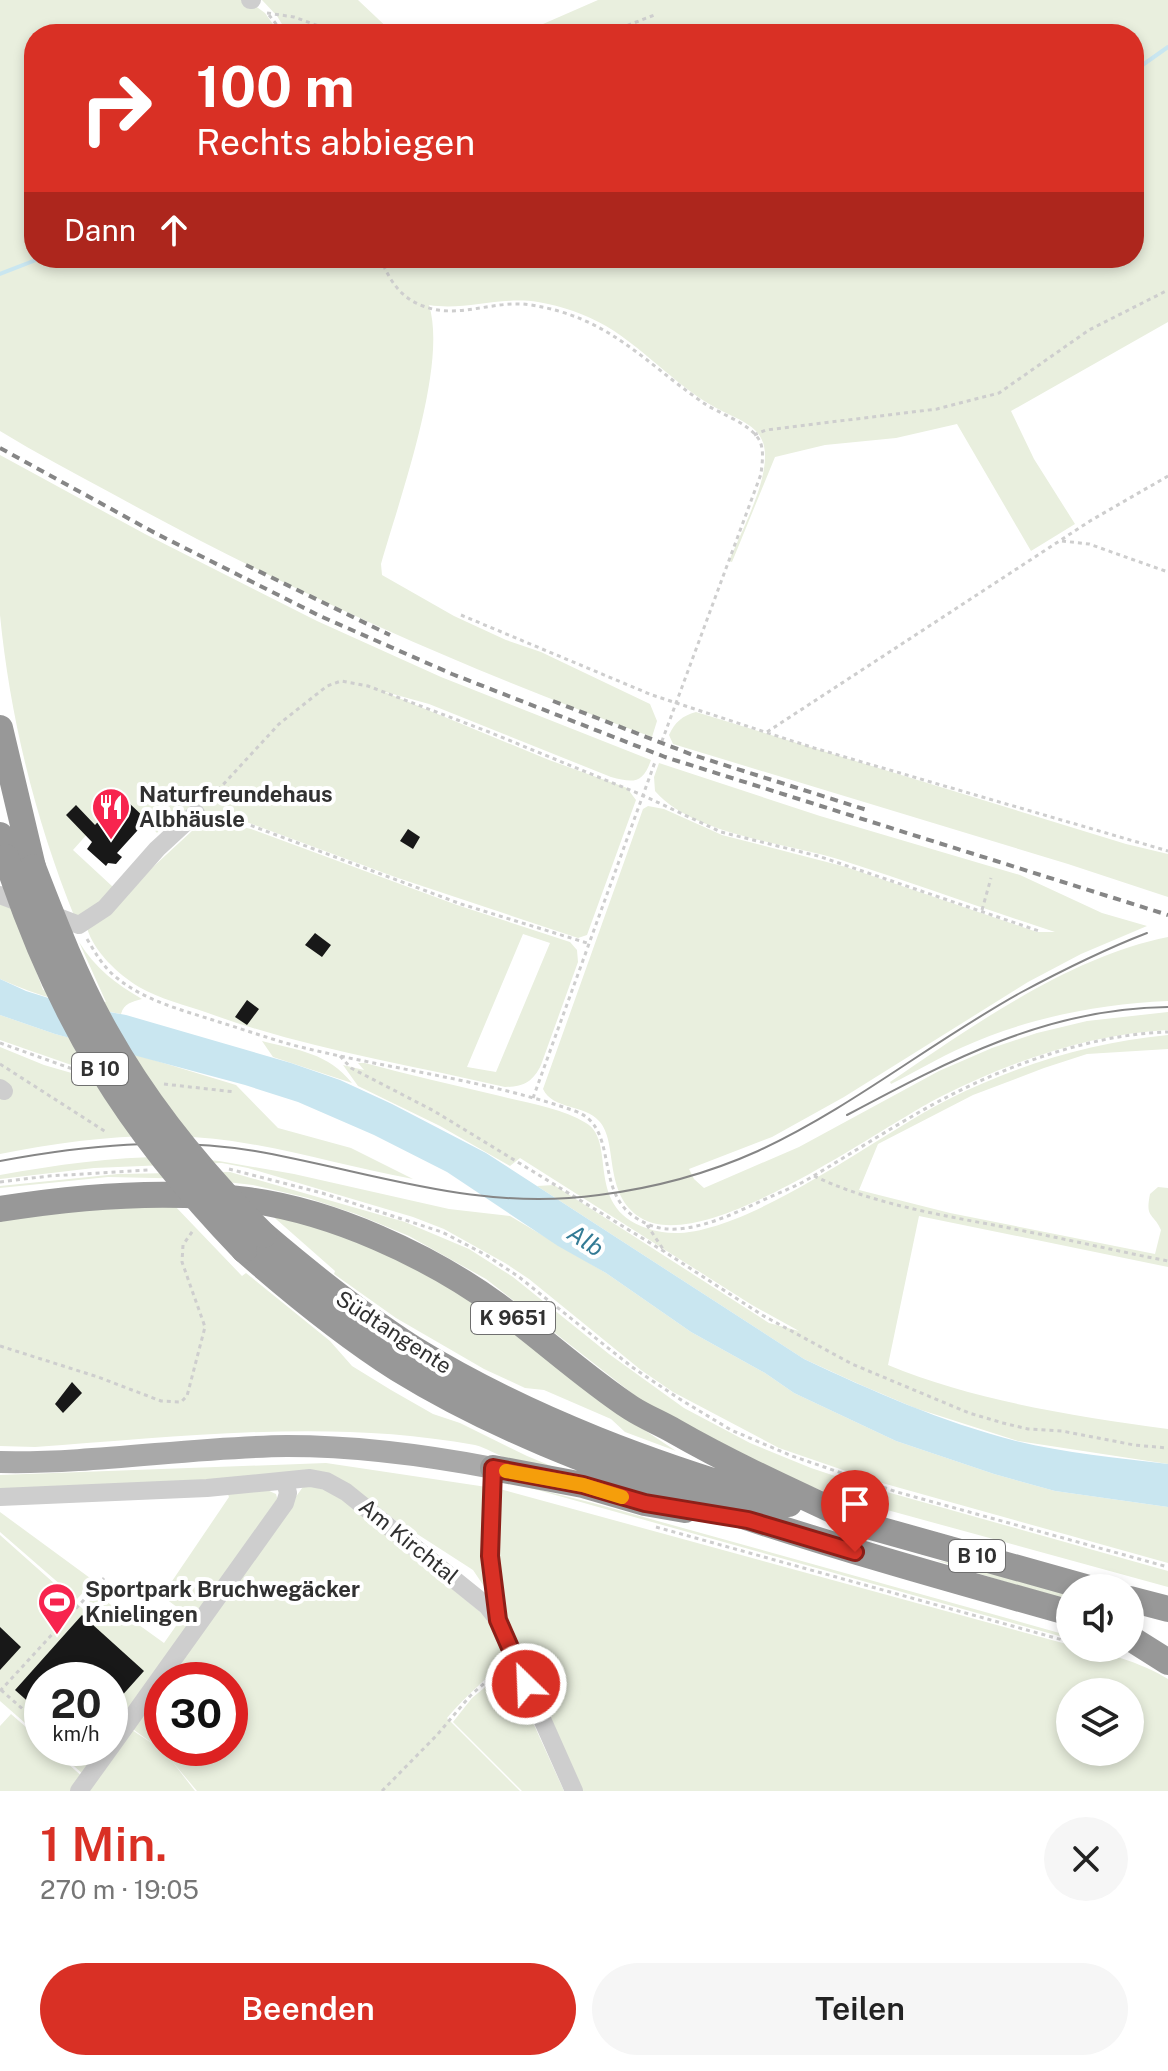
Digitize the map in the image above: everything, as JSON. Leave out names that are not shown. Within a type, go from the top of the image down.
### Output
[{"type":"highway","name":"Südtangente","points":[[0,728],[33,867],[85,992],[142,1091],[221,1191],[254,1243],[314,1278],[435,1361],[563,1425],[679,1470],[1056,1579]]},
{"type":"highway","name":"Südtangente","points":[[3,846],[43,958],[89,1051],[124,1108],[163,1160],[254,1243],[318,1313],[358,1342],[482,1416],[580,1459],[748,1520],[1056,1609]]},
{"type":"highway","name":"K 9651","points":[[0,1209],[147,1194],[197,1195],[250,1200],[327,1220],[403,1250],[451,1276],[496,1305],[635,1410],[764,1478],[864,1525]]},
{"type":"highway","points":[[493,1468],[583,1485],[645,1503],[748,1520]]},
{"type":"highway","points":[[1144,1597],[1168,1597]]},
{"type":"highway","points":[[1144,1601],[1168,1609]]},
{"type":"highway","points":[[1144,1634],[1168,1641]]},
{"type":"highway","points":[[1144,1653],[1168,1662]]},
{"type":"main road","points":[[0,1462],[285,1446],[398,1453],[493,1468]]},
{"type":"street","points":[[0,895],[79,925],[105,908],[157,849],[196,813]]},
{"type":"street","name":"Am Kirchtal","points":[[493,1468],[490,1556],[498,1620]]},
{"type":"street","name":"Am Kirchtal","points":[[285,1481],[310,1478],[326,1481],[346,1492],[487,1606],[498,1620],[574,1791]]},
{"type":"street","points":[[0,1497],[207,1488],[285,1481],[288,1493],[278,1513],[128,1723]]},
{"type":"street","points":[[79,1791],[97,1766]]},
{"type":"path","points":[[251,0],[276,24]]},
{"type":"path","points":[[267,13],[313,24]]},
{"type":"path","points":[[631,24],[657,14]]},
{"type":"path","points":[[385,268],[396,289],[413,301],[435,310],[462,311],[528,304],[566,311],[586,319],[628,345],[706,405],[743,425],[762,446],[761,474],[662,741]]},
{"type":"path","points":[[754,435],[766,430],[937,409],[999,393],[1089,330],[1168,290]]},
{"type":"path","points":[[766,732],[1168,476]]},
{"type":"path","points":[[1062,541],[1089,544],[1168,572]]},
{"type":"path","points":[[461,615],[515,640],[676,703],[1168,851]]},
{"type":"path","points":[[196,813],[279,724],[327,686],[341,681],[368,686],[642,795],[721,832],[818,856],[1039,931]]},
{"type":"path","points":[[533,1098],[655,762]]},
{"type":"path","points":[[196,813],[247,824],[461,904],[587,943]]},
{"type":"path","points":[[982,910],[991,878]]},
{"type":"path","points":[[79,925],[109,972],[132,989],[195,1014],[294,1045],[533,1098],[579,1112],[597,1127],[604,1146],[606,1170],[620,1204],[647,1225],[665,1252]]},
{"type":"path","points":[[647,1225],[678,1229],[731,1215],[814,1176],[911,1116],[978,1082],[1070,1049],[1121,1037],[1168,1032]]},
{"type":"path","points":[[0,1043],[88,1073]]},
{"type":"path","points":[[340,1055],[351,1068],[434,1111],[762,1315],[852,1364],[969,1413],[1028,1429],[1062,1431],[1134,1445],[1168,1448]]},
{"type":"path","points":[[0,1064],[106,1132]]},
{"type":"path","points":[[160,1084],[235,1092]]},
{"type":"path","points":[[224,1169],[322,1193],[442,1232],[519,1277],[632,1367],[678,1398],[731,1430],[792,1456],[897,1492],[1168,1567]]},
{"type":"path","points":[[0,1182],[154,1170]]},
{"type":"path","points":[[814,1176],[881,1202],[930,1214],[1168,1261]]},
{"type":"path","points":[[0,1346],[161,1401],[181,1402],[187,1396],[205,1327],[182,1262],[183,1245],[194,1229]]},
{"type":"path","points":[[646,1524],[1056,1638]]},
{"type":"path","points":[[24,1711],[0,1691],[104,1578]]},
{"type":"path","points":[[382,1791],[470,1696],[514,1657]]},
{"type":"green space","points":[[0,0],[247,0],[265,13],[273,24],[24,24],[24,268],[1144,268],[1144,24],[543,24],[598,0],[1168,0],[1168,322],[1011,411],[1034,459],[1075,524],[1031,551],[957,424],[896,438],[825,445],[775,457],[732,562],[729,561],[754,504],[763,473],[764,446],[754,429],[708,403],[621,336],[582,314],[524,301],[429,305],[433,331],[427,397],[381,564],[382,575],[454,616],[541,652],[650,704],[657,721],[652,737],[513,684],[377,626],[177,528],[0,431]]},
{"type":"green space","points":[[262,0],[358,0],[383,24],[282,24]]},
{"type":"green space","points":[[0,455],[145,534],[317,621],[441,677],[651,760],[641,778],[631,781],[611,777],[429,704],[382,691],[549,760],[627,788],[636,800],[587,935],[578,938],[395,877],[217,811],[197,812],[165,822],[157,833],[129,803],[113,820],[106,813],[73,850],[113,887],[113,894],[75,918],[37,807],[10,692],[0,615]]},
{"type":"green space","points":[[696,712],[1126,844],[1168,854],[1168,897],[673,744],[669,735],[674,726]]},
{"type":"green space","points":[[659,763],[820,816],[1020,875],[1102,913],[1147,926],[1081,954],[1028,982],[844,1097],[772,1137],[689,1169],[704,1188],[799,1147],[939,1071],[992,1048],[1087,1021],[1168,1012],[1168,1030],[1080,1043],[995,1071],[914,1111],[793,1183],[707,1220],[670,1225],[641,1218],[621,1196],[609,1142],[599,1121],[554,1100],[543,1089],[643,809],[648,806],[664,809],[722,835],[846,867],[1037,932],[1055,932],[841,860],[742,836],[692,818],[671,806],[655,791],[654,777]]},
{"type":"green space","points":[[216,820],[251,829],[457,905],[570,942],[577,950],[578,962],[535,1076],[522,1085],[505,1087],[318,1046],[164,998],[123,976],[101,954],[87,928],[202,823]],"holes":[[[523,934],[550,943],[496,1072],[467,1067]]]},
{"type":"green space","points":[[0,902],[13,906],[43,990],[106,1002],[79,942],[107,975],[142,999],[126,1005],[121,1014],[59,1000],[0,979]]},
{"type":"green space","points":[[1168,937],[1168,1001],[1115,1005],[1038,1020],[954,1051],[891,1084],[954,1038],[1059,976],[1132,946]]},
{"type":"green space","points":[[0,1015],[55,1034],[236,1085],[278,1128],[351,1148],[413,1179],[277,1149],[174,1136],[57,1144],[0,1154],[0,1047],[82,1076],[77,1067],[0,1040]]},
{"type":"green space","points":[[1168,1035],[1168,1049],[1087,1054],[973,1095],[878,1144],[859,1190],[950,1213],[1155,1254],[1161,1230],[1149,1212],[1150,1194],[1158,1187],[1168,1188],[1168,1267],[919,1216],[888,1365],[990,1398],[1061,1413],[1168,1429],[1168,1464],[1018,1441],[915,1408],[804,1359],[537,1186],[554,1185],[769,1323],[799,1331],[752,1305],[520,1158],[510,1166],[440,1126],[358,1086],[343,1065],[364,1070],[358,1063],[365,1063],[544,1106],[577,1118],[596,1133],[610,1196],[619,1211],[636,1224],[662,1232],[693,1231],[767,1205],[949,1099],[1001,1076],[1083,1049]]},
{"type":"green space","points":[[262,1041],[322,1059],[352,1083],[273,1057]]},
{"type":"green space","points":[[179,1157],[219,1161],[294,1174],[449,1209],[510,1216],[606,1273],[691,1332],[765,1373],[794,1393],[896,1441],[1055,1491],[1168,1507],[1168,1563],[875,1481],[779,1448],[673,1392],[505,1263],[444,1229],[413,1217],[222,1163],[94,1168],[0,1179],[0,1175],[67,1164]]},
{"type":"green space","points":[[230,1172],[405,1222],[469,1249],[513,1277],[609,1354],[684,1408],[750,1443],[862,1485],[1168,1571],[1168,1587],[1144,1580],[1144,1574],[1121,1574],[820,1490],[748,1461],[647,1405],[486,1279],[409,1236],[356,1214],[253,1185],[200,1179],[108,1177],[0,1188],[118,1174]]},
{"type":"green space","points":[[173,1204],[242,1276],[246,1273],[330,1341],[352,1366],[433,1414],[460,1423],[580,1478],[517,1462],[475,1445],[365,1433],[255,1432],[35,1447],[0,1446],[0,1213]]},
{"type":"green space","points":[[268,1212],[368,1244],[468,1296],[625,1417],[676,1451],[625,1432],[611,1419],[544,1390],[525,1388],[484,1369],[396,1318],[334,1274],[335,1271]]},
{"type":"green space","points":[[326,1463],[500,1489],[1056,1641],[1056,1662],[1130,1662],[1146,1668],[1168,1679],[1168,1791],[580,1791],[511,1641],[514,1631],[473,1570],[338,1483],[0,1491],[0,1475]]},
{"type":"green space","points":[[509,1482],[1003,1617],[1056,1632],[1056,1635]]},
{"type":"green space","points":[[305,1484],[328,1486],[490,1620],[506,1657],[447,1718],[520,1791],[197,1791],[176,1766],[248,1766],[248,1662],[178,1662]]},
{"type":"green space","points":[[267,1490],[276,1494],[279,1505],[167,1662],[144,1662],[144,1694],[128,1716],[128,1662],[24,1662],[24,1722],[0,1701],[0,1535],[83,1609],[96,1594],[164,1643],[185,1613],[162,1596],[229,1497],[227,1492]]},
{"type":"green space","points":[[0,1512],[90,1578],[90,1585],[77,1599],[0,1532]]},
{"type":"green space","points":[[935,1560],[1056,1590],[1056,1598]]},
{"type":"green space","points":[[501,1674],[511,1674],[564,1791],[522,1791],[453,1722],[472,1698]]},
{"type":"green space","points":[[144,1708],[144,1737],[130,1727]]},
{"type":"green space","points":[[11,1714],[24,1725],[24,1766],[70,1766],[84,1778],[75,1791],[0,1791],[0,1726]]},
{"type":"green space","points":[[129,1728],[144,1738],[144,1766],[176,1766],[195,1791],[84,1791],[102,1766],[128,1766]]},
{"type":"green space","points":[[74,1766],[92,1766],[85,1776]]},
{"type":"water","name":"Alb","points":[[0,979],[71,1005],[126,1015],[340,1080],[486,1153],[804,1359],[881,1394],[988,1433],[1072,1452],[1168,1464],[1168,1507],[1055,1491],[896,1441],[794,1393],[765,1373],[691,1332],[606,1273],[558,1246],[447,1172],[374,1135],[298,1102],[55,1034],[0,1015]]},
{"type":"building","name":"Naturfreundehaus Albhäusle","points":[[129,803],[147,820],[117,853],[122,857],[116,864],[108,863],[106,866],[87,849],[92,842],[66,815],[76,805],[95,825],[106,813],[113,820]]},
{"type":"building","points":[[408,829],[420,837],[413,849],[400,841]]},
{"type":"building","points":[[315,933],[331,945],[322,957],[305,945]]},
{"type":"building","points":[[247,1000],[259,1009],[247,1025],[235,1017]]},
{"type":"building","points":[[72,1382],[82,1393],[63,1413],[55,1404]]},
{"type":"building","points":[[82,1615],[144,1671],[128,1689],[128,1662],[40,1662]]},
{"type":"building","points":[[0,1627],[21,1647],[0,1670]]},
{"type":"building","points":[[24,1680],[24,1698],[15,1690]]},
{"type":"waterway","points":[[1144,64],[1168,47]]},
{"type":"waterway","points":[[0,274],[24,265]]},
{"type":"tram line","points":[[0,1161],[96,1147],[191,1144],[255,1151],[467,1194],[553,1199],[640,1188],[719,1167],[792,1134],[1020,993],[1082,961],[1147,933]]},
{"type":"tram line","points":[[847,1115],[962,1057],[1041,1027],[1124,1010],[1168,1007]]},
{"type":"railway","points":[[0,448],[155,533],[320,616],[452,674],[665,757],[1168,915]]},
{"type":"railway","points":[[246,565],[390,635]]},
{"type":"railway","points":[[553,701],[693,755],[870,811]]},
{"type":"slow traffic","points":[[506,1471],[583,1485],[622,1497]]},
{"type":"place","name":"Naturfreundehaus Albhäusle","points":[[111,841]]},
{"type":"place","name":"Sportpark Bruchwegäcker Knielingen","points":[[57,1636]]},
{"type":"route","points":[[526,1684],[498,1620],[490,1556],[493,1468],[583,1485],[645,1503],[748,1520],[855,1552]]}]
